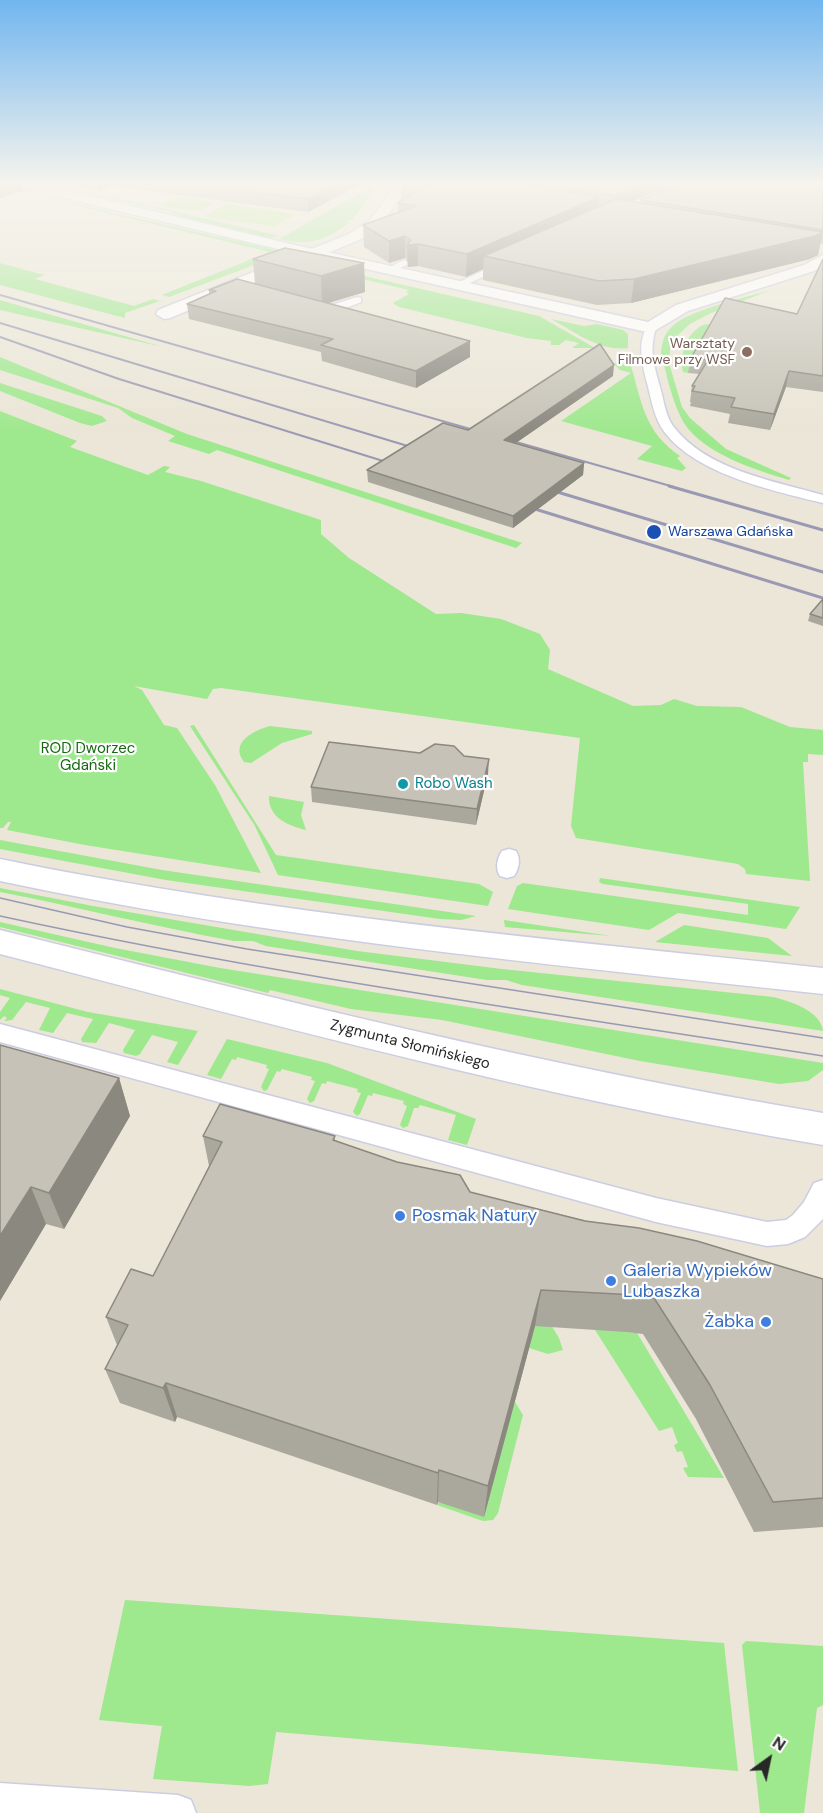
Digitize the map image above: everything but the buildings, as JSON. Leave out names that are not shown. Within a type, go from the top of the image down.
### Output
[{"type":"street","points":[[164,314],[281,268]]},
{"type":"street","points":[[378,268],[651,328],[682,308],[810,268]]},
{"type":"street","points":[[0,870],[164,900],[386,933],[515,949],[823,981]]},
{"type":"street","name":"Zygmunta Słomińskiego","points":[[0,942],[535,1075],[678,1106],[823,1129]]},
{"type":"lane","points":[[389,270],[394,268]]},
{"type":"lane","points":[[456,286],[496,268]]},
{"type":"lane","points":[[232,287],[255,293]]},
{"type":"lane","points":[[300,304],[322,310],[337,308],[357,300]]},
{"type":"lane","points":[[651,328],[645,354],[662,415],[668,429],[680,441],[724,468],[823,499]]},
{"type":"lane","points":[[0,1033],[656,1210],[767,1234],[784,1234],[799,1227],[812,1216],[823,1191]]},
{"type":"lane","points":[[0,1801],[178,1813]]},
{"type":"green space","points":[[0,268],[17,268],[44,275],[35,279],[134,306],[153,299],[160,301],[125,313],[125,318],[0,285]]},
{"type":"green space","points":[[230,268],[247,268],[169,297],[162,295]]},
{"type":"green space","points":[[316,268],[328,268],[539,316],[595,348],[572,348],[579,343],[566,340],[559,345],[551,345],[551,341],[527,338],[399,307],[393,303],[409,294],[406,292],[409,290]]},
{"type":"green space","points":[[771,290],[709,314],[690,324],[679,334],[670,349],[669,363],[682,407],[690,418],[726,449],[791,478],[789,480],[717,452],[693,434],[676,407],[661,353],[666,333],[687,317],[715,306]]},
{"type":"green space","points":[[0,300],[163,347],[0,310]]},
{"type":"green space","points":[[551,319],[584,326],[597,324],[623,330],[628,334],[628,348],[598,344]]},
{"type":"green space","points":[[706,324],[715,325],[688,373],[683,372],[682,358],[689,337],[699,327]]},
{"type":"green space","points":[[0,357],[187,434],[522,543],[516,548],[217,450],[209,454],[168,441],[175,436],[132,418],[118,408],[0,370]]},
{"type":"green space","points":[[613,363],[631,366],[642,405],[652,427],[668,447],[680,456],[677,458],[686,468],[682,471],[637,459],[652,446],[561,421],[631,373],[620,370]]},
{"type":"green space","points":[[0,383],[102,416],[107,421],[92,426],[80,423],[0,391]]},
{"type":"green space","name":"ROD Dworzec Gdański","points":[[0,411],[77,441],[70,447],[148,475],[164,466],[170,467],[165,472],[201,481],[321,520],[321,534],[349,558],[436,614],[461,613],[501,619],[540,634],[550,650],[548,669],[633,706],[661,705],[674,699],[697,706],[741,707],[790,727],[823,730],[823,755],[808,754],[808,762],[803,762],[810,881],[746,874],[745,869],[738,864],[576,838],[571,826],[580,738],[221,688],[213,689],[207,699],[134,686],[142,690],[164,725],[177,728],[215,785],[261,873],[7,830],[11,822],[0,828]]},
{"type":"green space","points":[[194,725],[276,855],[479,884],[493,892],[488,906],[278,875],[255,826],[190,726]]},
{"type":"green space","points":[[270,726],[312,731],[312,734],[282,743],[251,763],[244,762],[240,755],[242,743],[251,734]]},
{"type":"green space","points":[[269,796],[304,802],[301,815],[306,830],[281,820],[272,810]]},
{"type":"green space","points":[[0,840],[162,870],[476,916],[461,920],[440,919],[166,880],[0,849]]},
{"type":"green space","points":[[600,878],[800,907],[786,929],[678,913],[649,930],[508,909],[517,886],[523,883],[748,915],[748,904],[603,884],[599,882]]},
{"type":"green space","points":[[0,888],[357,951],[502,969],[773,997],[804,1008],[817,1018],[823,1031],[522,985],[506,980],[487,980],[266,946],[253,941],[234,941],[0,892]]},
{"type":"green space","points":[[504,920],[611,936],[505,927]]},
{"type":"green space","points":[[0,922],[115,948],[220,968],[823,1063],[823,1070],[808,1081],[779,1084],[640,1061],[442,1020],[351,1009],[270,990],[268,993],[0,927]]},
{"type":"green space","points":[[684,925],[768,938],[792,956],[655,942]]},
{"type":"green space","points":[[0,989],[88,1012],[198,1031],[178,1065],[167,1062],[178,1042],[152,1035],[140,1054],[136,1056],[124,1053],[123,1050],[135,1030],[109,1023],[96,1043],[82,1042],[81,1039],[93,1019],[67,1013],[53,1033],[39,1030],[50,1008],[26,1002],[12,1020],[4,1021],[7,1018],[4,1016],[0,1020],[0,1012],[10,998],[0,995]]},
{"type":"green space","points":[[227,1039],[327,1063],[476,1119],[467,1145],[448,1140],[456,1115],[420,1105],[414,1108],[408,1126],[403,1128],[400,1125],[407,1106],[403,1104],[404,1101],[373,1093],[372,1096],[368,1095],[357,1116],[353,1112],[361,1093],[357,1092],[358,1089],[327,1081],[326,1084],[322,1083],[314,1101],[310,1103],[307,1099],[315,1081],[311,1080],[312,1077],[282,1069],[280,1072],[277,1071],[267,1090],[264,1091],[261,1087],[269,1069],[266,1068],[267,1065],[237,1057],[236,1060],[232,1059],[221,1079],[207,1075]]},
{"type":"green space","points":[[547,1254],[625,1332],[637,1333],[724,1478],[688,1477],[683,1468],[688,1467],[682,1451],[677,1452],[674,1445],[678,1443],[672,1427],[659,1431]]},
{"type":"green space","points":[[527,1285],[559,1338],[563,1350],[548,1354],[529,1348]]},
{"type":"green space","points":[[515,1402],[523,1415],[498,1513],[493,1520],[483,1521],[437,1505]]},
{"type":"green space","points":[[125,1600],[724,1643],[738,1771],[276,1732],[268,1784],[249,1786],[153,1779],[162,1726],[99,1720]]},
{"type":"green space","points":[[746,1641],[823,1646],[823,1705],[817,1708],[804,1813],[760,1813],[742,1645]]},
{"type":"tram line","points":[[0,898],[127,927],[247,949],[823,1038]]},
{"type":"tram line","points":[[0,916],[307,975],[823,1056]]},
{"type":"railway","points":[[0,295],[674,487]]},
{"type":"railway","points":[[0,323],[421,450]]},
{"type":"railway","points":[[0,337],[119,379],[396,465]]},
{"type":"railway","points":[[669,486],[823,530]]},
{"type":"railway","points":[[544,488],[823,572]]},
{"type":"railway","points":[[522,505],[823,598]]},
{"type":"place","name":"Warsztaty Filmowe przy WSF","points":[[747,352]]},
{"type":"place","name":"Warszawa Gdańska","points":[[654,532]]},
{"type":"place","name":"Robo Wash","points":[[403,784]]},
{"type":"place","name":"Posmak Natury","points":[[400,1216]]},
{"type":"place","name":"Galeria Wypieków Lubaszka","points":[[611,1281]]},
{"type":"place","name":"Żabka","points":[[766,1322]]}]
